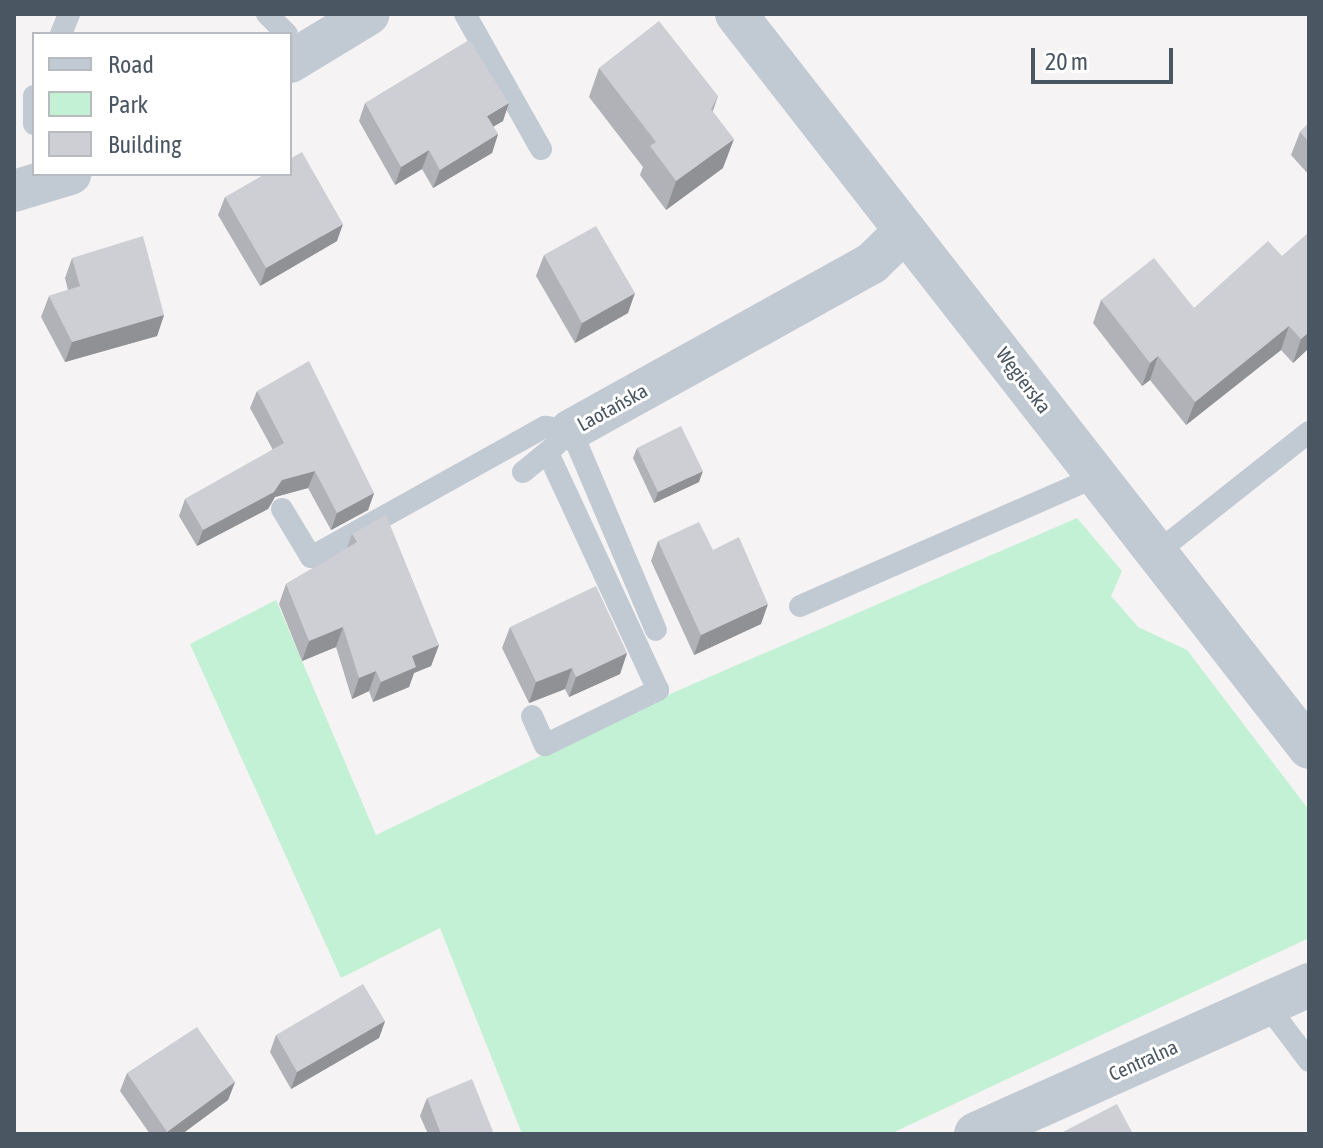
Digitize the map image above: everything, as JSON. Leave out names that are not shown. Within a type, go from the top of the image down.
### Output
[{"type":"street","points":[[292,48],[369,14]]},
{"type":"street","name":"Węgierska","points":[[736,14],[1309,748]]},
{"type":"street","name":"Laotańska","points":[[559,441],[872,263],[904,232]]},
{"type":"street","name":"Centralna","points":[[976,1134],[1309,985]]},
{"type":"lane","points":[[267,14],[280,32]]},
{"type":"lane","points":[[465,14],[541,149]]},
{"type":"lane","name":"Laotańska","points":[[282,509],[311,557],[545,427],[559,441]]},
{"type":"lane","points":[[1155,554],[1309,432]]},
{"type":"lane","points":[[523,472],[559,441]]},
{"type":"lane","points":[[559,441],[656,630]]},
{"type":"lane","points":[[532,716],[545,745],[658,690],[559,441]]},
{"type":"lane","points":[[800,606],[1097,476]]},
{"type":"lane","points":[[1267,1005],[1309,1061]]},
{"type":"green space","points":[[1077,518],[1122,571],[1111,596],[1138,627],[1187,650],[1309,810],[1309,938],[890,1134],[522,1134],[440,928],[341,978],[190,644],[276,600],[376,835],[670,694]]},
{"type":"building","points":[[659,21],[718,96],[711,109],[734,139],[676,181],[650,146],[656,142],[599,68]]},
{"type":"building","points":[[469,40],[509,103],[487,116],[498,134],[440,170],[429,150],[401,167],[365,103]]},
{"type":"building","points":[[1309,123],[1309,142],[1300,132]]},
{"type":"building","points":[[302,152],[343,224],[266,268],[225,197],[262,176],[292,176],[292,158]]},
{"type":"building","points":[[596,226],[635,293],[582,323],[544,255]]},
{"type":"building","points":[[1309,232],[1309,332],[1301,339],[1289,326],[1195,402],[1158,356],[1150,363],[1101,300],[1154,258],[1194,308],[1268,241],[1282,256]]},
{"type":"building","points":[[143,236],[164,315],[72,342],[49,296],[80,286],[72,258]]},
{"type":"building","points":[[309,361],[374,493],[337,513],[315,471],[282,480],[274,492],[203,530],[185,499],[284,443],[257,391]]},
{"type":"building","points":[[681,426],[703,471],[658,492],[637,448]]},
{"type":"building","points":[[386,515],[439,645],[412,656],[416,667],[381,682],[376,671],[359,678],[343,627],[309,641],[286,584],[357,542],[352,534]]},
{"type":"building","points":[[699,522],[713,550],[739,537],[768,604],[701,635],[658,541]]},
{"type":"building","points":[[596,586],[627,653],[576,677],[572,668],[536,682],[510,627]]},
{"type":"building","points":[[363,984],[385,1021],[297,1072],[276,1035]]},
{"type":"building","points":[[197,1027],[235,1082],[167,1132],[127,1073]]},
{"type":"building","points":[[472,1079],[494,1134],[441,1134],[427,1098]]},
{"type":"building","points":[[1117,1104],[1133,1134],[1059,1134]]}]
